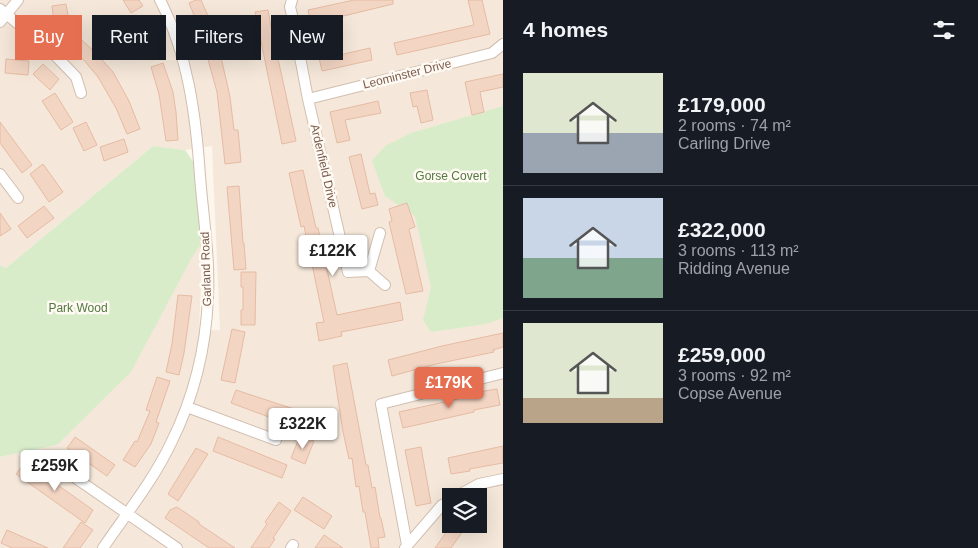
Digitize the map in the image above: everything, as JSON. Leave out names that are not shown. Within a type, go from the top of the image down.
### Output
[{"type":"street","points":[[18,0],[2,15],[51,51],[76,77],[81,93]]},
{"type":"street","name":"Garland Road","points":[[102,548],[128,513],[171,444],[187,407],[198,373],[205,340],[209,296],[207,251],[191,92],[175,34],[160,0]]},
{"type":"street","name":"Ardenfield Drive","points":[[292,0],[290,7],[308,99],[348,272],[369,271]]},
{"type":"street","name":"Leominster Drive","points":[[308,99],[492,53],[503,44]]},
{"type":"street","points":[[0,174],[18,198]]},
{"type":"street","points":[[380,232],[369,271],[385,285]]},
{"type":"street","points":[[406,547],[381,404],[503,373]]},
{"type":"street","points":[[187,407],[276,440]]},
{"type":"street","points":[[51,461],[177,548]]},
{"type":"street","points":[[472,488],[479,484],[503,479]]},
{"type":"street","points":[[406,547],[442,505]]},
{"type":"shaded area","points":[[0,0],[503,0],[503,548],[0,548],[0,457],[57,445],[203,241],[199,331],[220,330],[212,146],[185,150],[153,146],[6,268],[0,265]]},
{"type":"green space","name":"Gorse Covert","points":[[503,106],[503,318],[486,324],[431,332],[423,320],[431,287],[415,216],[385,196],[372,161],[385,146],[411,133]]},
{"type":"green space","name":"Park Wood","points":[[153,146],[185,150],[194,163],[203,241],[191,259],[131,372],[57,445],[0,457],[0,265],[6,268]]},
{"type":"building","points":[[123,0],[139,0],[143,6],[131,13]]},
{"type":"building","points":[[201,0],[208,15],[194,15],[189,3]]},
{"type":"building","points":[[354,0],[393,0],[393,4],[343,16],[309,15],[308,10]]},
{"type":"building","points":[[468,0],[482,0],[490,34],[397,55],[394,43],[474,25]]},
{"type":"building","points":[[66,4],[68,15],[53,15],[52,6]]},
{"type":"building","points":[[268,10],[271,27],[271,60],[278,60],[296,141],[282,144],[261,41],[261,15],[256,15],[255,12]]},
{"type":"building","points":[[82,40],[92,49],[92,60],[102,60],[113,72],[129,101],[140,129],[127,134],[116,108],[98,77],[83,59]]},
{"type":"building","points":[[370,48],[372,60],[322,71],[319,60],[343,60],[343,54]]},
{"type":"building","points":[[6,59],[29,61],[28,75],[5,73]]},
{"type":"building","points":[[208,60],[222,60],[230,97],[234,130],[238,130],[241,162],[225,164],[217,92]]},
{"type":"building","points":[[163,63],[173,92],[178,140],[166,141],[159,94],[151,67]]},
{"type":"building","points":[[43,64],[59,79],[50,90],[33,74]]},
{"type":"building","points":[[503,74],[503,87],[480,92],[484,112],[472,115],[465,82]]},
{"type":"building","points":[[427,90],[433,120],[421,123],[417,106],[413,107],[410,93]]},
{"type":"building","points":[[55,93],[73,122],[61,130],[42,101]]},
{"type":"building","points":[[378,101],[381,113],[345,120],[350,140],[337,143],[330,112]]},
{"type":"building","points":[[0,122],[32,165],[22,173],[0,143]]},
{"type":"building","points":[[86,122],[97,145],[84,151],[73,128]]},
{"type":"building","points":[[124,139],[128,152],[104,161],[100,147]]},
{"type":"building","points":[[361,154],[370,194],[375,193],[378,205],[362,209],[349,157]]},
{"type":"building","points":[[43,164],[63,192],[49,202],[30,174]]},
{"type":"building","points":[[303,170],[337,315],[400,302],[403,320],[341,332],[342,336],[319,341],[316,323],[324,322],[304,226],[301,227],[289,173]]},
{"type":"building","points":[[239,186],[246,269],[234,270],[227,187]]},
{"type":"building","points":[[407,203],[415,227],[409,229],[423,291],[406,294],[389,222],[392,221],[389,209]]},
{"type":"building","points":[[44,206],[54,218],[27,238],[18,226]]},
{"type":"building","points":[[0,213],[11,229],[0,236]]},
{"type":"building","points":[[241,272],[256,272],[255,325],[241,325],[243,287],[241,287]]},
{"type":"building","points":[[178,295],[192,296],[179,375],[166,372],[172,344]]},
{"type":"building","points":[[232,329],[245,332],[235,383],[221,380]]},
{"type":"building","points":[[503,333],[503,347],[493,350],[494,352],[436,364],[392,376],[388,360]]},
{"type":"building","points":[[347,363],[366,465],[368,465],[372,488],[375,487],[385,537],[378,538],[379,548],[371,548],[359,486],[356,487],[352,458],[349,459],[343,432],[333,366]]},
{"type":"building","points":[[157,377],[170,381],[156,422],[159,423],[151,444],[135,467],[123,460],[135,441],[137,442],[150,411],[146,410]]},
{"type":"building","points":[[497,389],[500,405],[403,428],[399,412]]},
{"type":"building","points":[[236,390],[306,413],[302,427],[231,403]]},
{"type":"building","points":[[300,436],[314,441],[305,464],[291,458]]},
{"type":"building","points":[[75,437],[115,465],[107,476],[67,448]]},
{"type":"building","points":[[218,437],[287,465],[282,478],[213,451]]},
{"type":"building","points":[[503,446],[503,463],[451,474],[448,458]]},
{"type":"building","points":[[421,447],[431,503],[416,506],[405,450]]},
{"type":"building","points":[[196,448],[208,454],[178,501],[168,494]]},
{"type":"building","points":[[25,462],[93,510],[85,523],[16,474]]},
{"type":"building","points":[[303,497],[332,516],[324,529],[294,510]]},
{"type":"building","points":[[279,502],[291,511],[273,538],[275,539],[269,548],[251,548],[267,524],[265,522]]},
{"type":"building","points":[[177,507],[235,548],[209,548],[165,518],[170,510]]},
{"type":"building","points":[[81,522],[93,530],[80,548],[63,548]]},
{"type":"building","points":[[7,530],[48,548],[12,548],[1,543]]},
{"type":"building","points":[[446,533],[462,533],[451,548],[435,548]]},
{"type":"building","points":[[324,535],[343,548],[315,548]]}]
